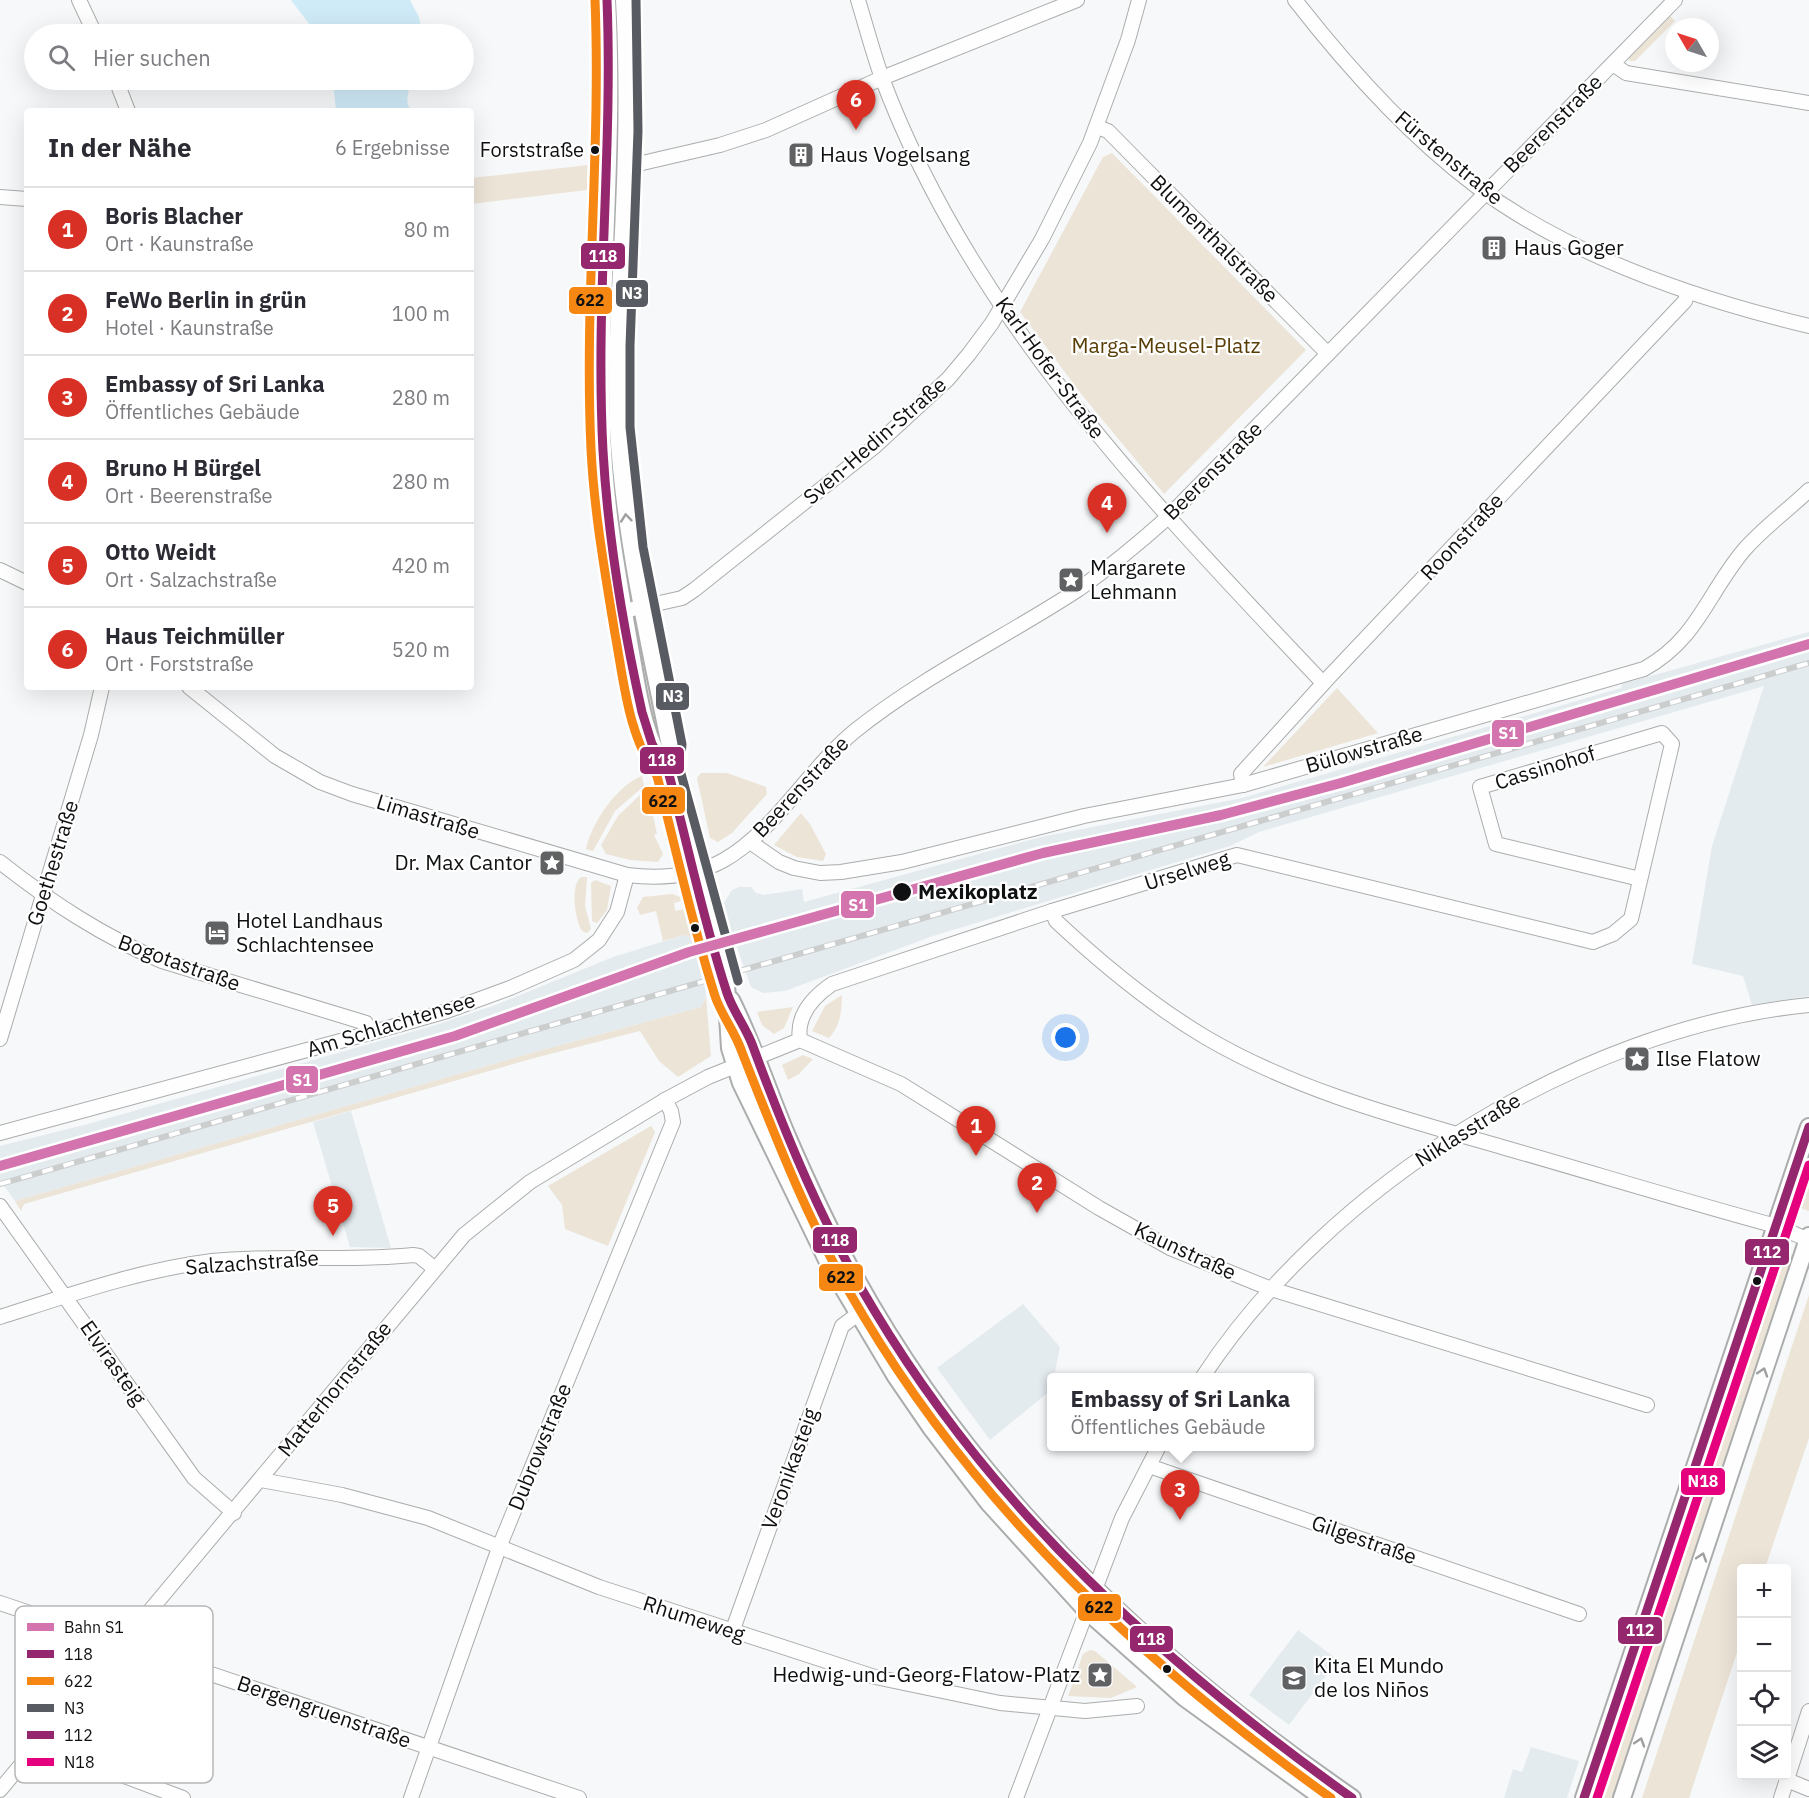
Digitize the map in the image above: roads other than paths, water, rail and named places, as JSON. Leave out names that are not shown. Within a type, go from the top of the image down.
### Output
[{"type":"main road","points":[[607,0],[610,56],[602,425],[609,524],[637,683],[654,753],[669,771]]},
{"type":"main road","points":[[624,0],[627,55],[625,167],[617,357],[618,428],[627,523],[670,746],[669,771],[727,994],[756,1057],[786,1135],[864,1293],[900,1352],[949,1423],[997,1485],[1094,1590],[1211,1694],[1352,1798]]},
{"type":"main road","points":[[727,994],[730,1048],[735,1066],[791,1189],[858,1314],[895,1375],[957,1463],[1020,1540],[1087,1611],[1185,1698],[1323,1798]]},
{"type":"main road","points":[[1584,1798],[1809,1126]]},
{"type":"main road","points":[[1622,1798],[1809,1238]]},
{"type":"street","points":[[80,0],[91,24]]},
{"type":"street","name":"Karl-Hofer-Straße","points":[[858,0],[882,78],[937,198],[1002,306],[1074,406],[1167,518],[1323,683]]},
{"type":"street","points":[[625,167],[720,145],[766,130],[882,78],[1077,0]]},
{"type":"street","name":"Sven-Hedin-Straße","points":[[624,611],[682,598],[694,590],[874,447],[948,379],[1002,306],[1042,239],[1097,127],[1139,0]]},
{"type":"street","name":"Fürstenstraße","points":[[1295,0],[1349,66],[1402,121],[1485,192],[1586,251],[1688,292],[1809,326]]},
{"type":"street","name":"Beerenstraße","points":[[695,872],[721,862],[750,842],[822,759],[888,705],[1076,590],[1110,567],[1167,518],[1675,0]]},
{"type":"street","points":[[1613,64],[1626,74],[1809,103]]},
{"type":"street","points":[[120,90],[127,108]]},
{"type":"street","name":"Blumenthalstraße","points":[[1097,127],[1108,131],[1328,354]]},
{"type":"street","points":[[0,197],[24,199]]},
{"type":"street","name":"Roonstraße","points":[[1243,785],[1241,774],[1323,683],[1686,301],[1688,292]]},
{"type":"street","name":"Bülowstraße","points":[[750,842],[768,856],[794,868],[820,873],[842,872],[902,862],[1084,816],[1243,785],[1644,669],[1665,657],[1680,644],[1745,549],[1809,490]]},
{"type":"street","points":[[0,570],[24,582]]},
{"type":"street","name":"Goethestraße","points":[[0,1039],[101,690]]},
{"type":"street","name":"Limastraße","points":[[193,690],[275,756],[320,782],[363,798],[627,875],[664,878],[695,872]]},
{"type":"street","name":"Cassinohof","points":[[1613,934],[1631,919],[1672,744],[1662,733],[1480,787],[1496,844],[1640,879]]},
{"type":"street","name":"Urselweg","points":[[800,1040],[800,1020],[808,1005],[832,984],[1052,911],[1237,855],[1593,942],[1613,934]]},
{"type":"street","name":"Bogotastraße","points":[[0,862],[43,896],[109,938],[162,961],[366,1023],[370,1033]]},
{"type":"street","name":"Am Schlachtensee","points":[[0,1133],[370,1033],[447,1011],[510,988],[573,960],[599,940],[617,912],[627,875]]},
{"type":"street","points":[[1052,911],[1056,921],[1120,980],[1207,1038],[1299,1083],[1455,1134],[1776,1226],[1809,1238]]},
{"type":"street","name":"Niklasstraße","points":[[1205,1373],[1222,1346],[1271,1289],[1329,1232],[1392,1178],[1455,1134],[1518,1098],[1631,1048],[1749,1013],[1809,1005]]},
{"type":"street","points":[[756,1057],[800,1040]]},
{"type":"street","name":"Kaunstraße","points":[[800,1040],[901,1084],[1099,1208],[1170,1248],[1271,1289],[1647,1405]]},
{"type":"street","name":"Matterhornstraße","points":[[155,1606],[434,1268],[464,1235],[512,1195],[665,1100],[756,1057]]},
{"type":"street","name":"Dubrowstraße","points":[[411,1798],[500,1545],[673,1122],[671,1111],[665,1100]]},
{"type":"street","name":"Elvirasteig","points":[[0,1206],[194,1478],[234,1513]]},
{"type":"street","name":"Salzachstraße","points":[[0,1317],[149,1273],[232,1260],[275,1257],[376,1259],[413,1255],[419,1256],[434,1268]]},
{"type":"street","name":"Veronikasteig","points":[[732,1632],[842,1326],[858,1314]]},
{"type":"street","points":[[1016,1798],[1122,1518],[1156,1451]]},
{"type":"street","name":"Gilgestraße","points":[[1149,1466],[1579,1614]]},
{"type":"street","name":"Rhumeweg","points":[[261,1480],[342,1496],[428,1518],[500,1545],[599,1587],[831,1664],[920,1688],[1000,1703],[1085,1711],[1137,1706]]},
{"type":"street","name":"Bergengruenstraße","points":[[0,1603],[15,1608]]},
{"type":"street","name":"Bergengruenstraße","points":[[213,1675],[579,1798]]},
{"type":"street","points":[[1791,1768],[1809,1712]]},
{"type":"street","name":"Matterhornstraße","points":[[0,1790],[15,1772]]},
{"type":"street","points":[[1781,1798],[1787,1780],[1809,1788]]},
{"type":"street","points":[[143,1783],[183,1798]]},
{"type":"water","points":[[291,0],[410,0],[420,24],[309,24]]},
{"type":"water","points":[[334,90],[409,90],[410,108],[336,108]]},
{"type":"railway","points":[[0,1184],[1809,663]]},
{"type":"rail line","name":"S1","points":[[0,1166],[455,1036],[689,952],[1043,853],[1221,815],[1341,783],[1809,644]]},
{"type":"place","name":"Haus Teichmüller","points":[[856,130]]},
{"type":"place","name":"Forststraße","points":[[595,150]]},
{"type":"place","name":"Haus Vogelsang","points":[[801,155]]},
{"type":"place","name":"Haus Goger","points":[[1494,248]]},
{"type":"place","name":"Bruno H Bürgel","points":[[1107,533]]},
{"type":"place","name":"Margarete Lehmann","points":[[1071,580]]},
{"type":"place","name":"Dr. Max Cantor","points":[[552,863]]},
{"type":"place","name":"Mexikoplatz","points":[[902,892]]},
{"type":"place","name":"Hotel Landhaus Schlachtensee","points":[[217,933]]},
{"type":"place","name":"Ilse Flatow","points":[[1637,1059]]},
{"type":"place","name":"Boris Blacher","points":[[976,1156]]},
{"type":"place","name":"FeWo Berlin in grün","points":[[1037,1213]]},
{"type":"place","name":"Otto Weidt","points":[[333,1236]]},
{"type":"place","name":"Embassy of Sri Lanka","points":[[1180,1520]]},
{"type":"place","name":"Hedwig-und-Georg-Flatow-Platz","points":[[1100,1675]]},
{"type":"place","name":"Kita El Mundo de los Niños","points":[[1294,1678]]},
{"type":"park label","name":"Marga-Meusel-Platz","points":[[1166,346]]}]
